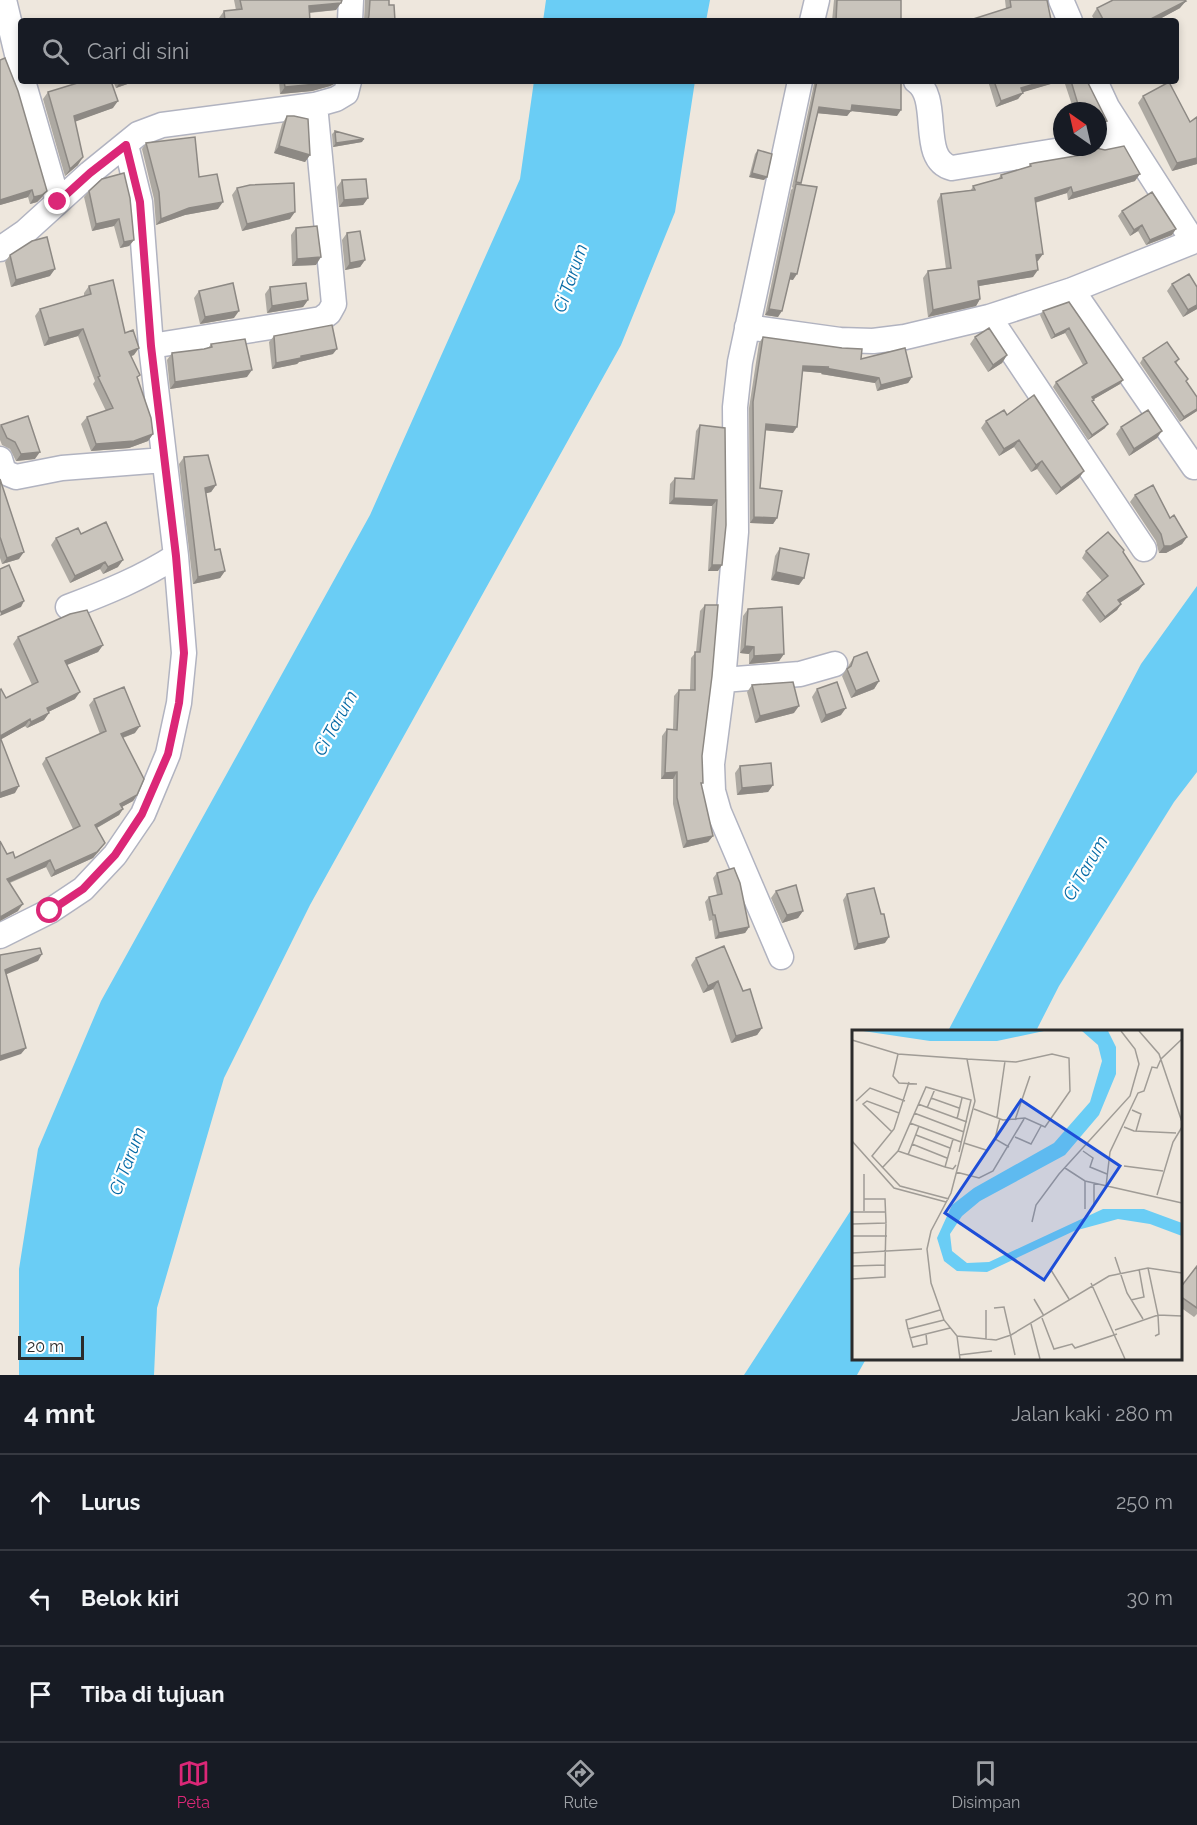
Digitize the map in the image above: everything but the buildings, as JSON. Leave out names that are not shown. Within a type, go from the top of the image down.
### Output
[{"type":"street","points":[[4,0],[18,58]]},
{"type":"street","points":[[350,18],[351,0]]},
{"type":"street","points":[[814,18],[817,0]]},
{"type":"street","points":[[1061,0],[1069,18]]},
{"type":"street","points":[[24,84],[58,202]]},
{"type":"street","points":[[0,249],[25,232],[90,173],[138,134],[162,125],[315,105],[336,99],[346,93],[348,84]]},
{"type":"street","points":[[781,957],[719,812],[713,791],[711,764],[723,680],[736,532],[735,407],[740,362],[799,84]]},
{"type":"street","points":[[922,84],[927,99],[936,154],[945,166],[952,168],[1053,151]]},
{"type":"street","points":[[747,327],[840,340],[873,341],[938,331],[1072,290],[1195,241],[1107,107],[1096,84]]},
{"type":"street","points":[[151,346],[321,319],[329,313],[334,304],[315,105]]},
{"type":"street","points":[[1107,141],[1126,137]]},
{"type":"street","points":[[0,936],[50,911],[83,889],[115,855],[142,814],[168,754],[179,703],[184,653],[176,556],[151,346],[140,202],[126,145]]},
{"type":"street","points":[[1072,290],[1194,467]]},
{"type":"street","points":[[989,317],[1144,549]]},
{"type":"street","points":[[0,459],[4,472],[16,477],[62,468],[164,460]]},
{"type":"street","points":[[68,607],[155,570],[176,556]]},
{"type":"street","points":[[723,680],[801,674],[835,664]]},
{"type":"water","points":[[546,0],[710,0],[707,18],[543,18]]},
{"type":"water","name":"Ci Tarum","points":[[534,84],[695,84],[675,212],[621,345],[310,905],[224,1078],[157,1308],[154,1375],[19,1375],[19,1269],[38,1149],[101,1001],[370,515],[520,179]]},
{"type":"water","name":"Ci Tarum","points":[[1197,586],[1197,772],[1174,802],[1059,986],[1037,1030],[949,1030],[1141,664]]},
{"type":"water","points":[[852,1209],[852,1360],[865,1360],[857,1375],[744,1375]]},
{"type":"route","points":[[50,911],[83,889],[115,855],[142,814],[168,754],[179,703],[184,653],[176,556],[151,346],[140,202],[126,145],[58,202]]}]
